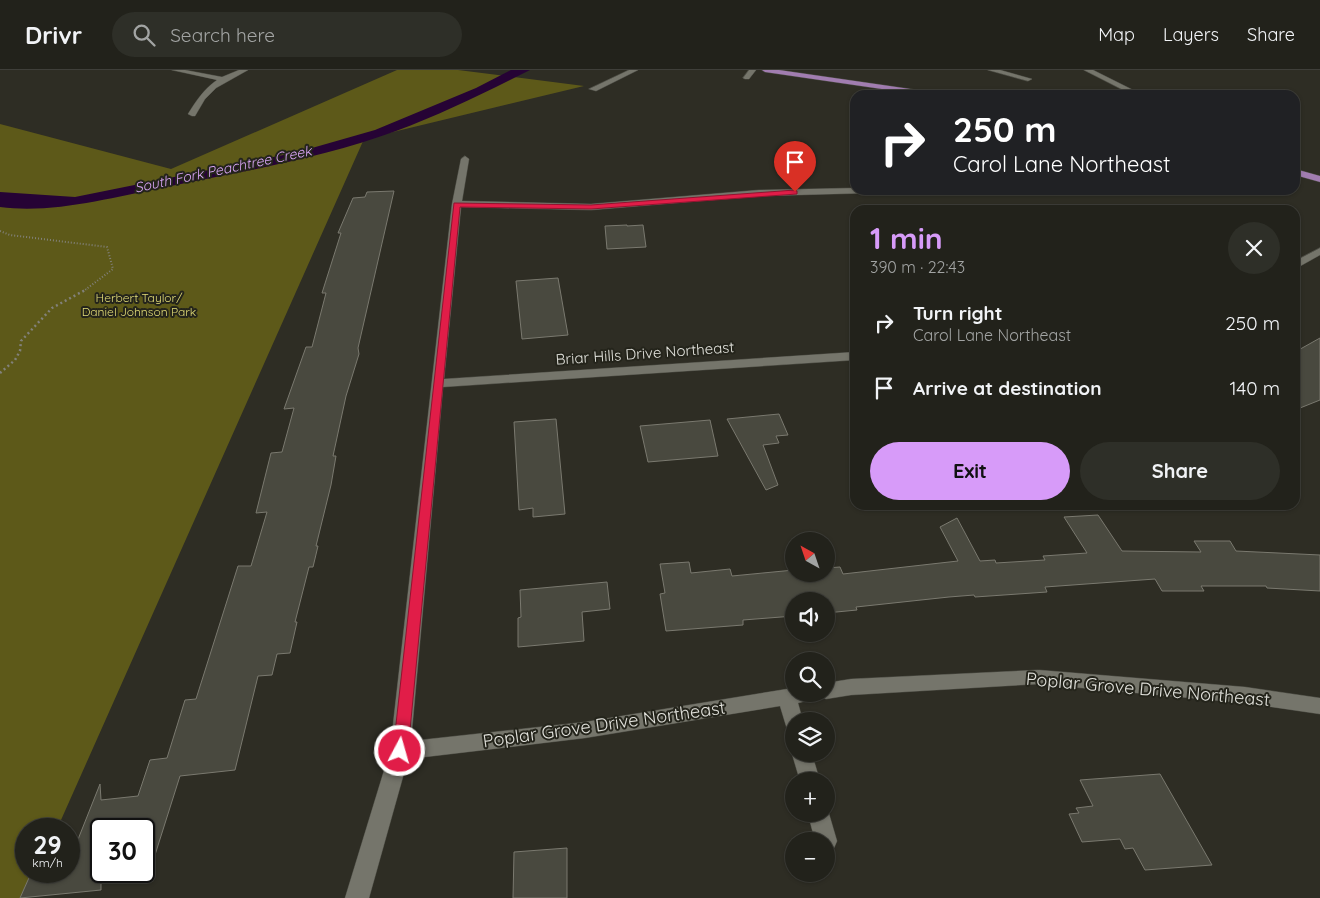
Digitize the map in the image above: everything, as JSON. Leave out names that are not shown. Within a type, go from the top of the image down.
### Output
[{"type":"main road","points":[[765,70],[903,90]]},
{"type":"main road","points":[[1300,173],[1320,179]]},
{"type":"street","points":[[175,70],[220,79]]},
{"type":"street","points":[[192,114],[200,97],[220,79],[245,70]]},
{"type":"street","points":[[593,89],[635,70]]},
{"type":"street","points":[[747,78],[753,70]]},
{"type":"street","points":[[991,70],[1028,79]]},
{"type":"street","points":[[1087,70],[1129,90]]},
{"type":"street","points":[[357,898],[400,751],[437,383],[457,204],[465,159]]},
{"type":"street","points":[[457,204],[591,207],[760,193],[850,191]]},
{"type":"street","points":[[1300,263],[1320,251]]},
{"type":"street","name":"Briar Hills Drive Northeast","points":[[437,383],[850,356]]},
{"type":"street","name":"Poplar Grove Drive Northeast","points":[[835,690],[850,687],[1039,677],[1245,695],[1320,706]]},
{"type":"street","name":"Poplar Grove Drive Northeast","points":[[400,751],[585,730],[785,697]]},
{"type":"path","points":[[0,231],[10,235],[107,246],[113,270],[88,288],[52,308],[21,341],[22,348],[14,361],[10,367],[0,374]]},
{"type":"green space","name":"Herbert Taylor/ Daniel Johnson Park","points":[[397,70],[458,70],[584,86],[364,139],[62,818],[15,818],[15,883],[33,883],[26,898],[0,898],[0,124],[171,169]]},
{"type":"water","name":"South Fork Peachtree Creek","points":[[511,70],[530,70],[396,131],[309,157],[81,204],[20,209],[0,207],[0,192],[75,197],[298,152],[375,130],[476,88]]},
{"type":"building","points":[[394,191],[358,348],[359,354],[346,396],[333,456],[336,456],[316,546],[318,546],[313,567],[309,567],[295,622],[297,622],[290,653],[277,654],[272,675],[258,676],[235,770],[180,776],[155,855],[155,818],[90,818],[90,883],[101,883],[101,890],[20,898],[27,883],[80,883],[80,834],[100,784],[101,800],[138,796],[150,760],[167,758],[185,700],[196,699],[238,566],[251,566],[267,512],[256,513],[271,453],[282,452],[294,408],[284,409],[306,347],[312,347],[326,293],[322,293],[341,233],[338,233],[353,198],[365,197],[367,192]]},
{"type":"building","points":[[643,225],[646,247],[607,249],[605,226]]},
{"type":"building","points":[[558,278],[568,335],[522,339],[516,281]]},
{"type":"building","points":[[1320,338],[1320,400],[1300,408],[1300,349]]},
{"type":"building","points":[[779,414],[788,435],[776,436],[779,443],[763,445],[778,485],[766,490],[727,419]]},
{"type":"building","points":[[556,419],[565,514],[533,517],[533,508],[519,510],[514,422]]},
{"type":"building","points":[[710,420],[718,456],[648,462],[640,426]]},
{"type":"building","points":[[1098,515],[1122,551],[1201,552],[1194,541],[1230,541],[1236,551],[1320,555],[1320,591],[1267,588],[1266,586],[1201,586],[1204,591],[1162,591],[1155,579],[1045,587],[1047,592],[949,597],[856,607],[857,610],[835,612],[835,592],[785,592],[785,617],[743,620],[743,625],[666,631],[660,594],[665,593],[660,564],[689,562],[691,573],[730,569],[732,576],[785,571],[785,582],[835,582],[835,567],[840,567],[843,574],[958,561],[940,527],[957,518],[980,561],[995,560],[996,563],[1045,560],[1043,556],[1087,553],[1064,517]]},
{"type":"building","points":[[607,582],[610,609],[582,612],[584,641],[518,647],[518,618],[521,617],[520,590]]},
{"type":"building","points":[[1160,774],[1212,865],[1145,870],[1133,848],[1125,849],[1120,839],[1082,842],[1069,814],[1079,813],[1076,808],[1093,806],[1080,780]]},
{"type":"building","points":[[567,848],[567,898],[513,898],[514,852]]},
{"type":"route","points":[[400,751],[457,204],[591,207],[760,193],[795,192]]}]
